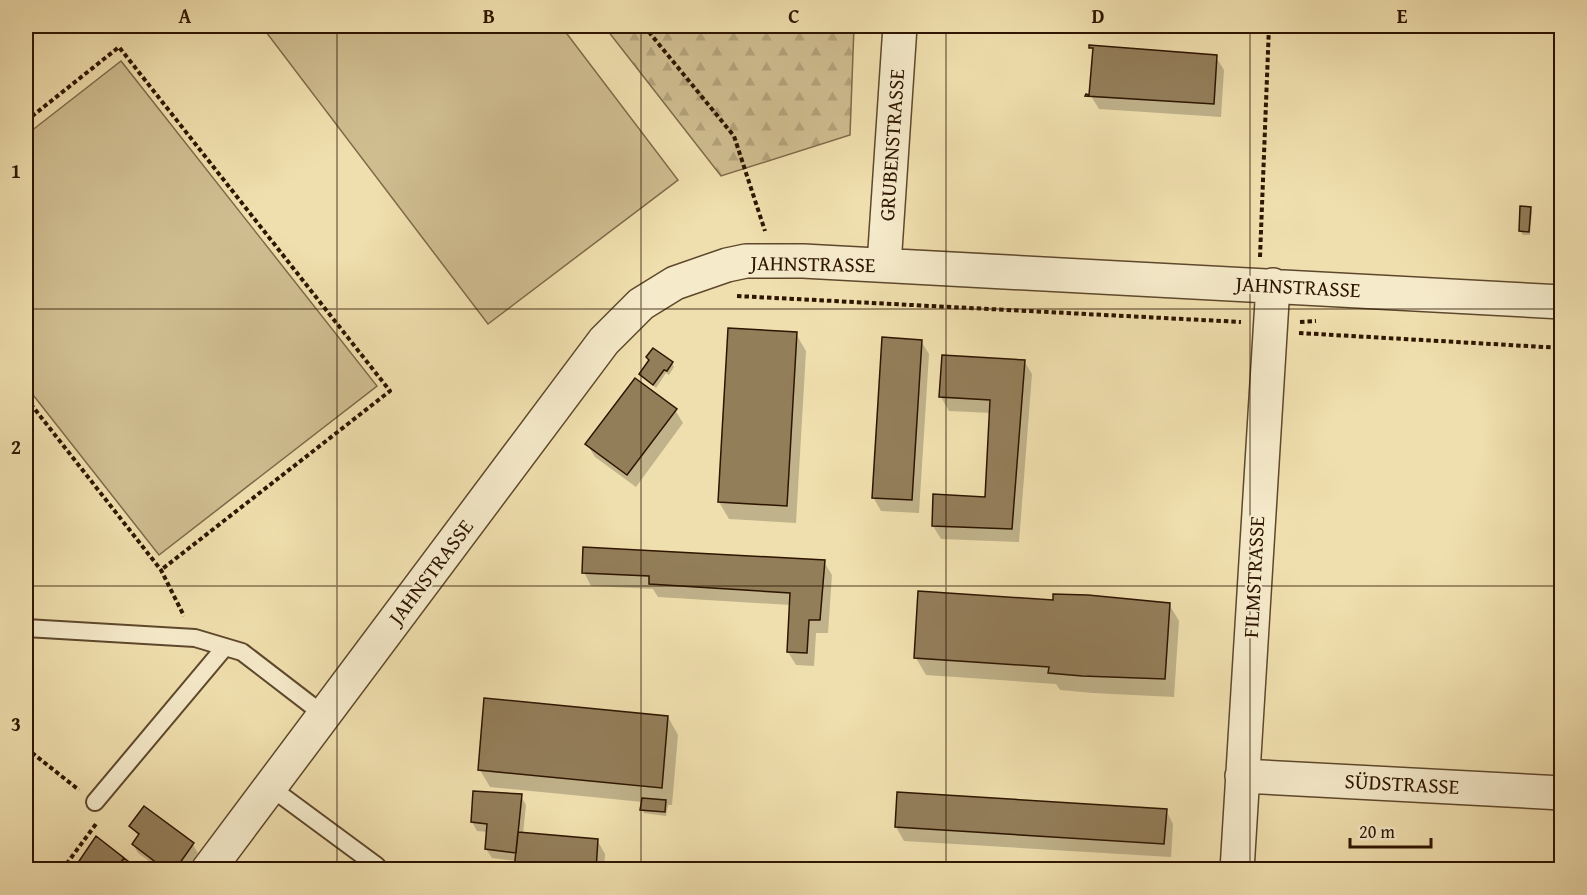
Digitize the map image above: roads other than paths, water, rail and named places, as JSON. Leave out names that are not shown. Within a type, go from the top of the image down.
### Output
[{"type":"street","name":"GRUBENSTRASSE","points":[[884,265],[900,26]]},
{"type":"street","name":"JAHNSTRASSE","points":[[208,870],[604,341],[642,304],[675,283],[727,265],[746,261],[769,261],[884,265],[1562,302]]},
{"type":"street","name":"FILMSTRASSE","points":[[1237,870],[1270,324],[1266,285]]},
{"type":"street","name":"SÜDSTRASSE","points":[[1242,776],[1562,793]]},
{"type":"lane","points":[[26,628],[195,638],[242,652],[324,715]]},
{"type":"lane","points":[[95,802],[225,647]]},
{"type":"lane","points":[[270,787],[377,866],[374,870]]}]
